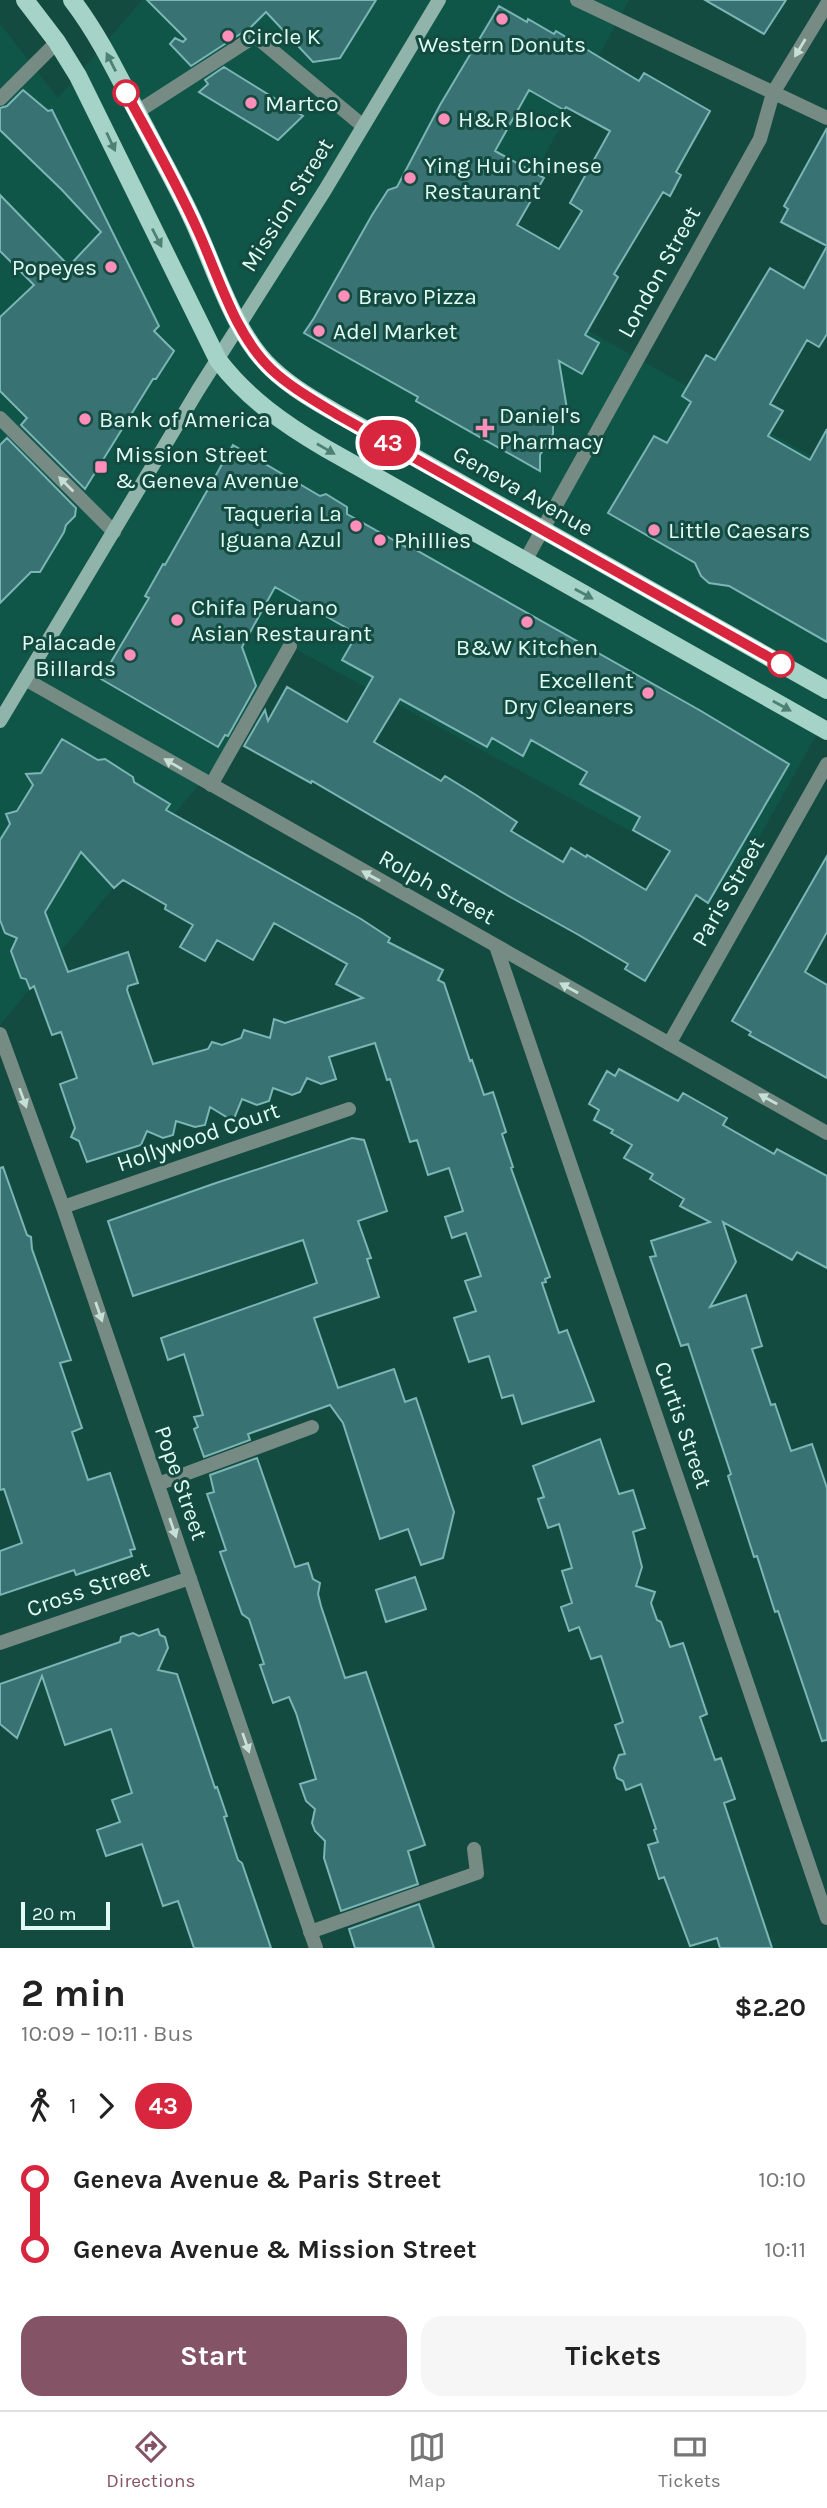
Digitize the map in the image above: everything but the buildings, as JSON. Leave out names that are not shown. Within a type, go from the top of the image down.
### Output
[{"type":"main road","points":[[25,0],[57,42],[98,115],[218,360],[233,381],[284,423],[827,731]]},
{"type":"main road","name":"Geneva Avenue","points":[[72,0],[104,49],[137,112],[198,232],[214,272],[240,323],[271,368],[304,394],[827,690]]},
{"type":"main road","name":"Mission Street","points":[[0,721],[439,0]]},
{"type":"street","points":[[577,0],[827,118]]},
{"type":"street","name":"London Street","points":[[525,561],[760,139],[773,93],[827,4]]},
{"type":"street","points":[[137,112],[255,36],[363,127]]},
{"type":"street","points":[[0,99],[57,42]]},
{"type":"street","points":[[0,418],[114,532]]},
{"type":"street","points":[[211,785],[290,646]]},
{"type":"street","name":"Rolph Street","points":[[25,680],[827,1133]]},
{"type":"street","name":"Paris Street","points":[[668,1044],[827,764]]},
{"type":"street","name":"Curtis Street","points":[[496,946],[827,1919]]},
{"type":"street","name":"Pope Street","points":[[0,1034],[63,1208],[316,1948]]},
{"type":"street","name":"Hollywood Court","points":[[63,1208],[349,1109]]},
{"type":"street","points":[[158,1484],[312,1427]]},
{"type":"street","name":"Cross Street","points":[[0,1643],[190,1578]]},
{"type":"street","points":[[310,1932],[477,1873],[474,1849]]},
{"type":"shaded area","points":[[142,0],[629,0],[482,271],[827,465],[827,716],[732,886],[290,646],[225,753],[0,1025],[0,24],[58,98]]},
{"type":"bus line","name":"43","points":[[126,93],[198,232],[214,272],[240,323],[271,368],[304,394],[338,415],[781,664]]},
{"type":"place","name":"Western Donuts","points":[[502,19]]},
{"type":"place","name":"Circle K","points":[[228,36]]},
{"type":"place","name":"Martco","points":[[251,103]]},
{"type":"place","name":"H&R Block","points":[[444,119]]},
{"type":"place","name":"Ying Hui Chinese Restaurant","points":[[410,178]]},
{"type":"place","name":"Popeyes","points":[[111,267]]},
{"type":"place","name":"Bravo Pizza","points":[[344,296]]},
{"type":"place","name":"Adel Market","points":[[319,331]]},
{"type":"place","name":"Bank of America","points":[[85,419]]},
{"type":"place","name":"Daniel's Pharmacy","points":[[485,428]]},
{"type":"place","name":"Mission Street & Geneva Avenue","points":[[101,467]]},
{"type":"place","name":"Taqueria La Iguana Azul","points":[[356,526]]},
{"type":"place","name":"Little Caesars","points":[[654,530]]},
{"type":"place","name":"Phillies","points":[[380,540]]},
{"type":"place","name":"Chifa Peruano Asian Restaurant","points":[[177,620]]},
{"type":"place","name":"B&W Kitchen","points":[[527,622]]},
{"type":"place","name":"Palacade Billards","points":[[130,655]]},
{"type":"place","name":"Excellent Dry Cleaners","points":[[648,693]]}]
